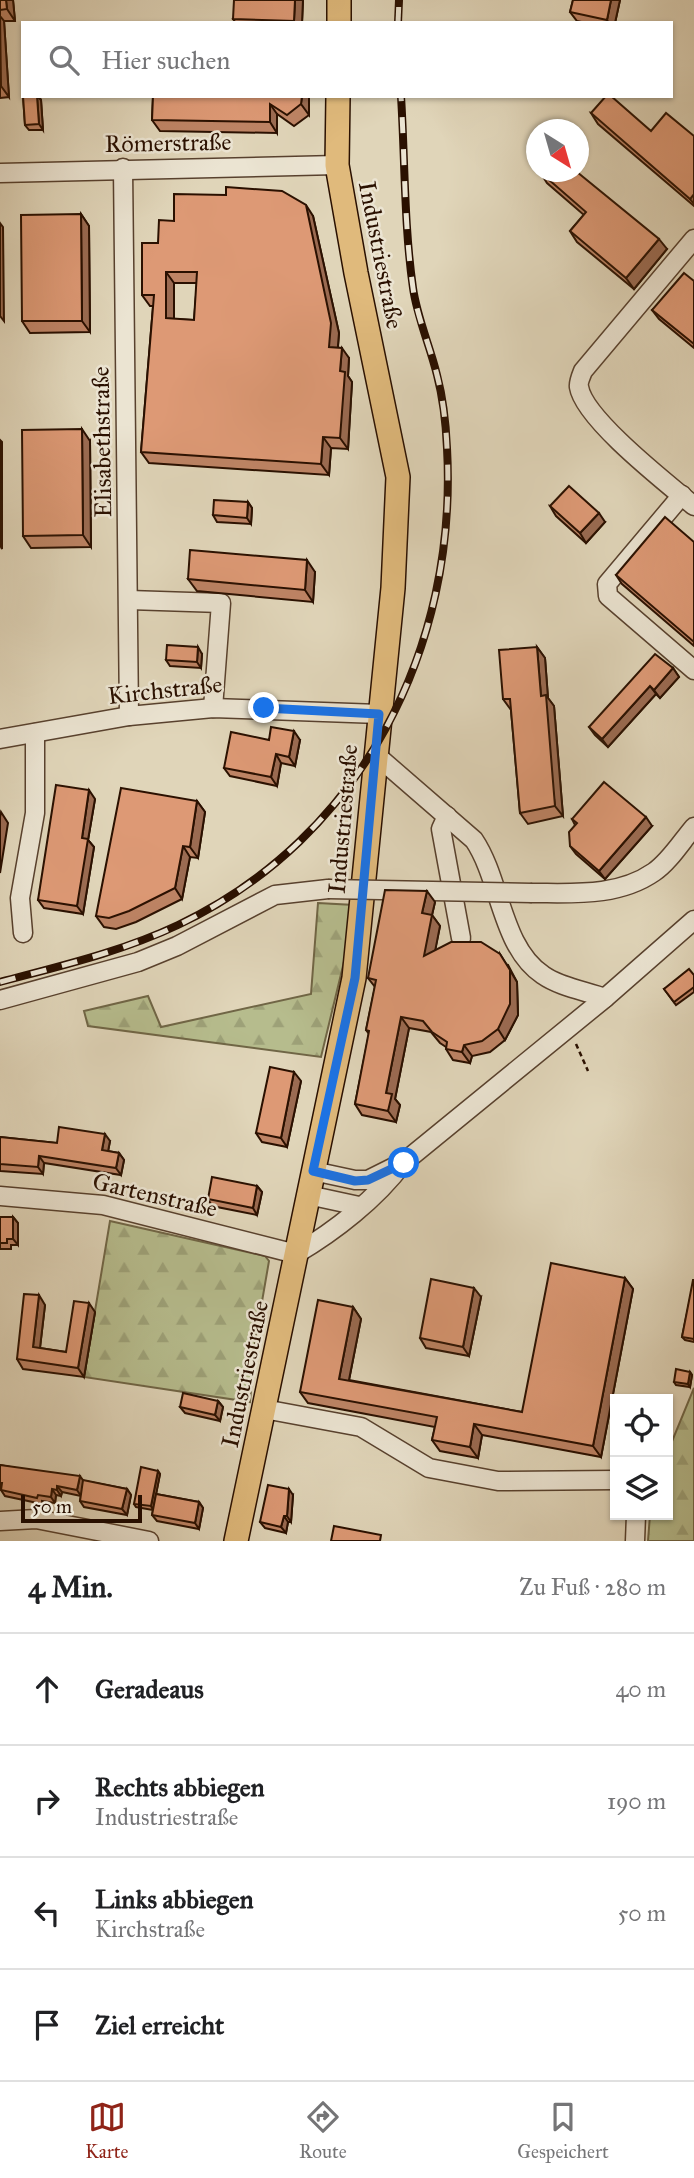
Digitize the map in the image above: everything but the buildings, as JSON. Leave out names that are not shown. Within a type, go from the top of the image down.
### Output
[{"type":"main road","points":[[339,0],[339,21]]},
{"type":"main road","name":"Industriestraße","points":[[236,1541],[355,978],[393,588],[398,477],[337,165],[338,98]]},
{"type":"street","name":"Römerstraße","points":[[0,173],[337,165]]},
{"type":"street","name":"Elisabethstraße","points":[[123,168],[129,716]]},
{"type":"street","points":[[693,243],[583,371],[579,386],[585,402],[619,441],[688,500],[607,584],[608,596],[694,670]]},
{"type":"street","points":[[129,600],[221,603],[213,708]]},
{"type":"street","name":"Kirchstraße","points":[[0,739],[129,716],[213,708],[379,714]]},
{"type":"street","points":[[23,933],[20,898],[35,813],[35,733]]},
{"type":"street","points":[[376,755],[474,840],[485,857],[515,941],[528,962],[544,976],[605,998]]},
{"type":"street","points":[[447,816],[441,829],[461,938]]},
{"type":"street","points":[[0,1000],[138,962],[177,946],[275,895],[328,889],[598,893],[632,884],[656,872],[694,827]]},
{"type":"street","points":[[296,1254],[319,1241],[391,1180],[404,1163],[605,998],[694,920]]},
{"type":"street","points":[[313,1171],[355,1181],[368,1180],[404,1163]]},
{"type":"street","points":[[308,1195],[359,1206]]},
{"type":"street","name":"Gartenstraße","points":[[0,1196],[103,1205],[296,1254]]},
{"type":"street","points":[[264,1409],[361,1427],[429,1468],[498,1481],[610,1480]]},
{"type":"street","points":[[0,1521],[36,1519],[149,1541]]},
{"type":"street","points":[[635,1541],[636,1520]]},
{"type":"path","points":[[578,1046],[588,1071]]},
{"type":"green space","points":[[318,903],[354,905],[349,941],[321,1057],[88,1026],[84,1011],[148,996],[161,1027],[311,994]]},
{"type":"green space","points":[[110,1221],[265,1256],[269,1261],[255,1342],[250,1402],[84,1377]]},
{"type":"green space","points":[[694,1388],[694,1541],[648,1541],[650,1520],[673,1520],[673,1439]]},
{"type":"railway","points":[[398,21],[399,0]]},
{"type":"railway","points":[[0,982],[90,958],[156,935],[243,888],[299,842],[347,788],[386,728],[415,663],[435,594],[446,522],[447,448],[444,411],[413,288],[406,216],[401,98]]},
{"type":"route","points":[[264,708],[379,714],[355,978],[313,1171],[355,1181],[368,1180],[404,1163]]}]
